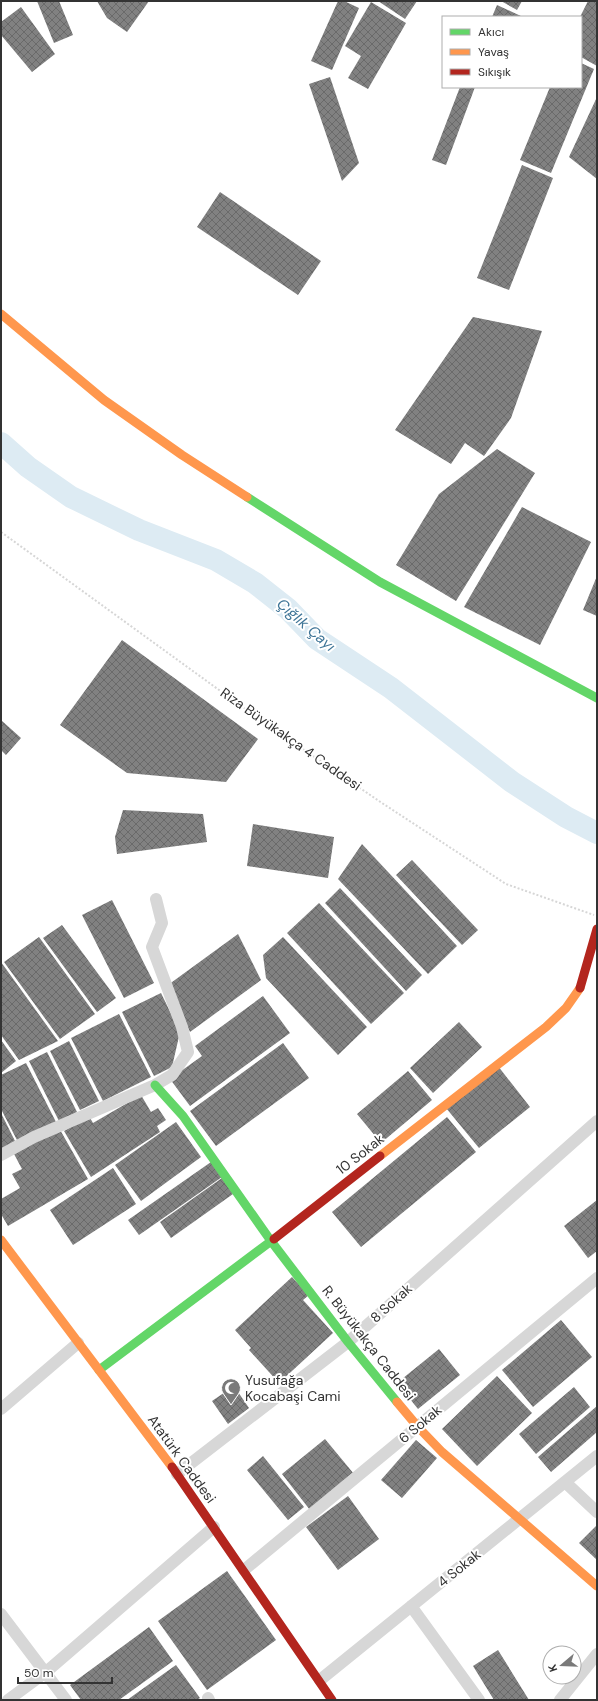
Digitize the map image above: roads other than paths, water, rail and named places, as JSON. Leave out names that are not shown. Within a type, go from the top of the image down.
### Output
[{"type":"street","points":[[1,314],[104,400],[182,455],[380,582],[597,698]]},
{"type":"street","points":[[1,1155],[34,1137],[155,1085],[172,1075],[188,1052],[182,1027],[152,947],[162,922],[156,899]]},
{"type":"street","name":"10 Sokak","points":[[99,1370],[272,1241],[546,1027],[566,1008],[581,987],[597,929]]},
{"type":"street","name":"R. Büyükakça Caddesi","points":[[155,1085],[183,1116],[272,1241],[348,1342],[418,1427],[442,1452],[597,1586]]},
{"type":"street","name":"8 Sokak","points":[[177,1474],[348,1342],[597,1121]]},
{"type":"street","name":"Atatürk Caddesi","points":[[1,1240],[177,1474],[320,1680],[332,1700]]},
{"type":"street","name":"6 Sokak","points":[[244,1570],[597,1278]]},
{"type":"street","points":[[1,1410],[78,1343]]},
{"type":"street","name":"4 Sokak","points":[[320,1680],[597,1456]]},
{"type":"street","points":[[565,1482],[597,1512]]},
{"type":"street","points":[[8,1700],[46,1672],[214,1527]]},
{"type":"street","points":[[411,1606],[479,1700]]},
{"type":"street","points":[[1,1614],[66,1700]]},
{"type":"street","points":[[560,1700],[597,1654]]},
{"type":"waterway","name":"Çığlık Çayı","points":[[1,443],[28,467],[71,497],[139,530],[216,560],[255,583],[288,609],[317,639],[391,688],[512,782],[566,817],[597,833]]},
{"type":"place","name":"Yusufağa Kocabaşi Cami","points":[[231,1405]]}]
